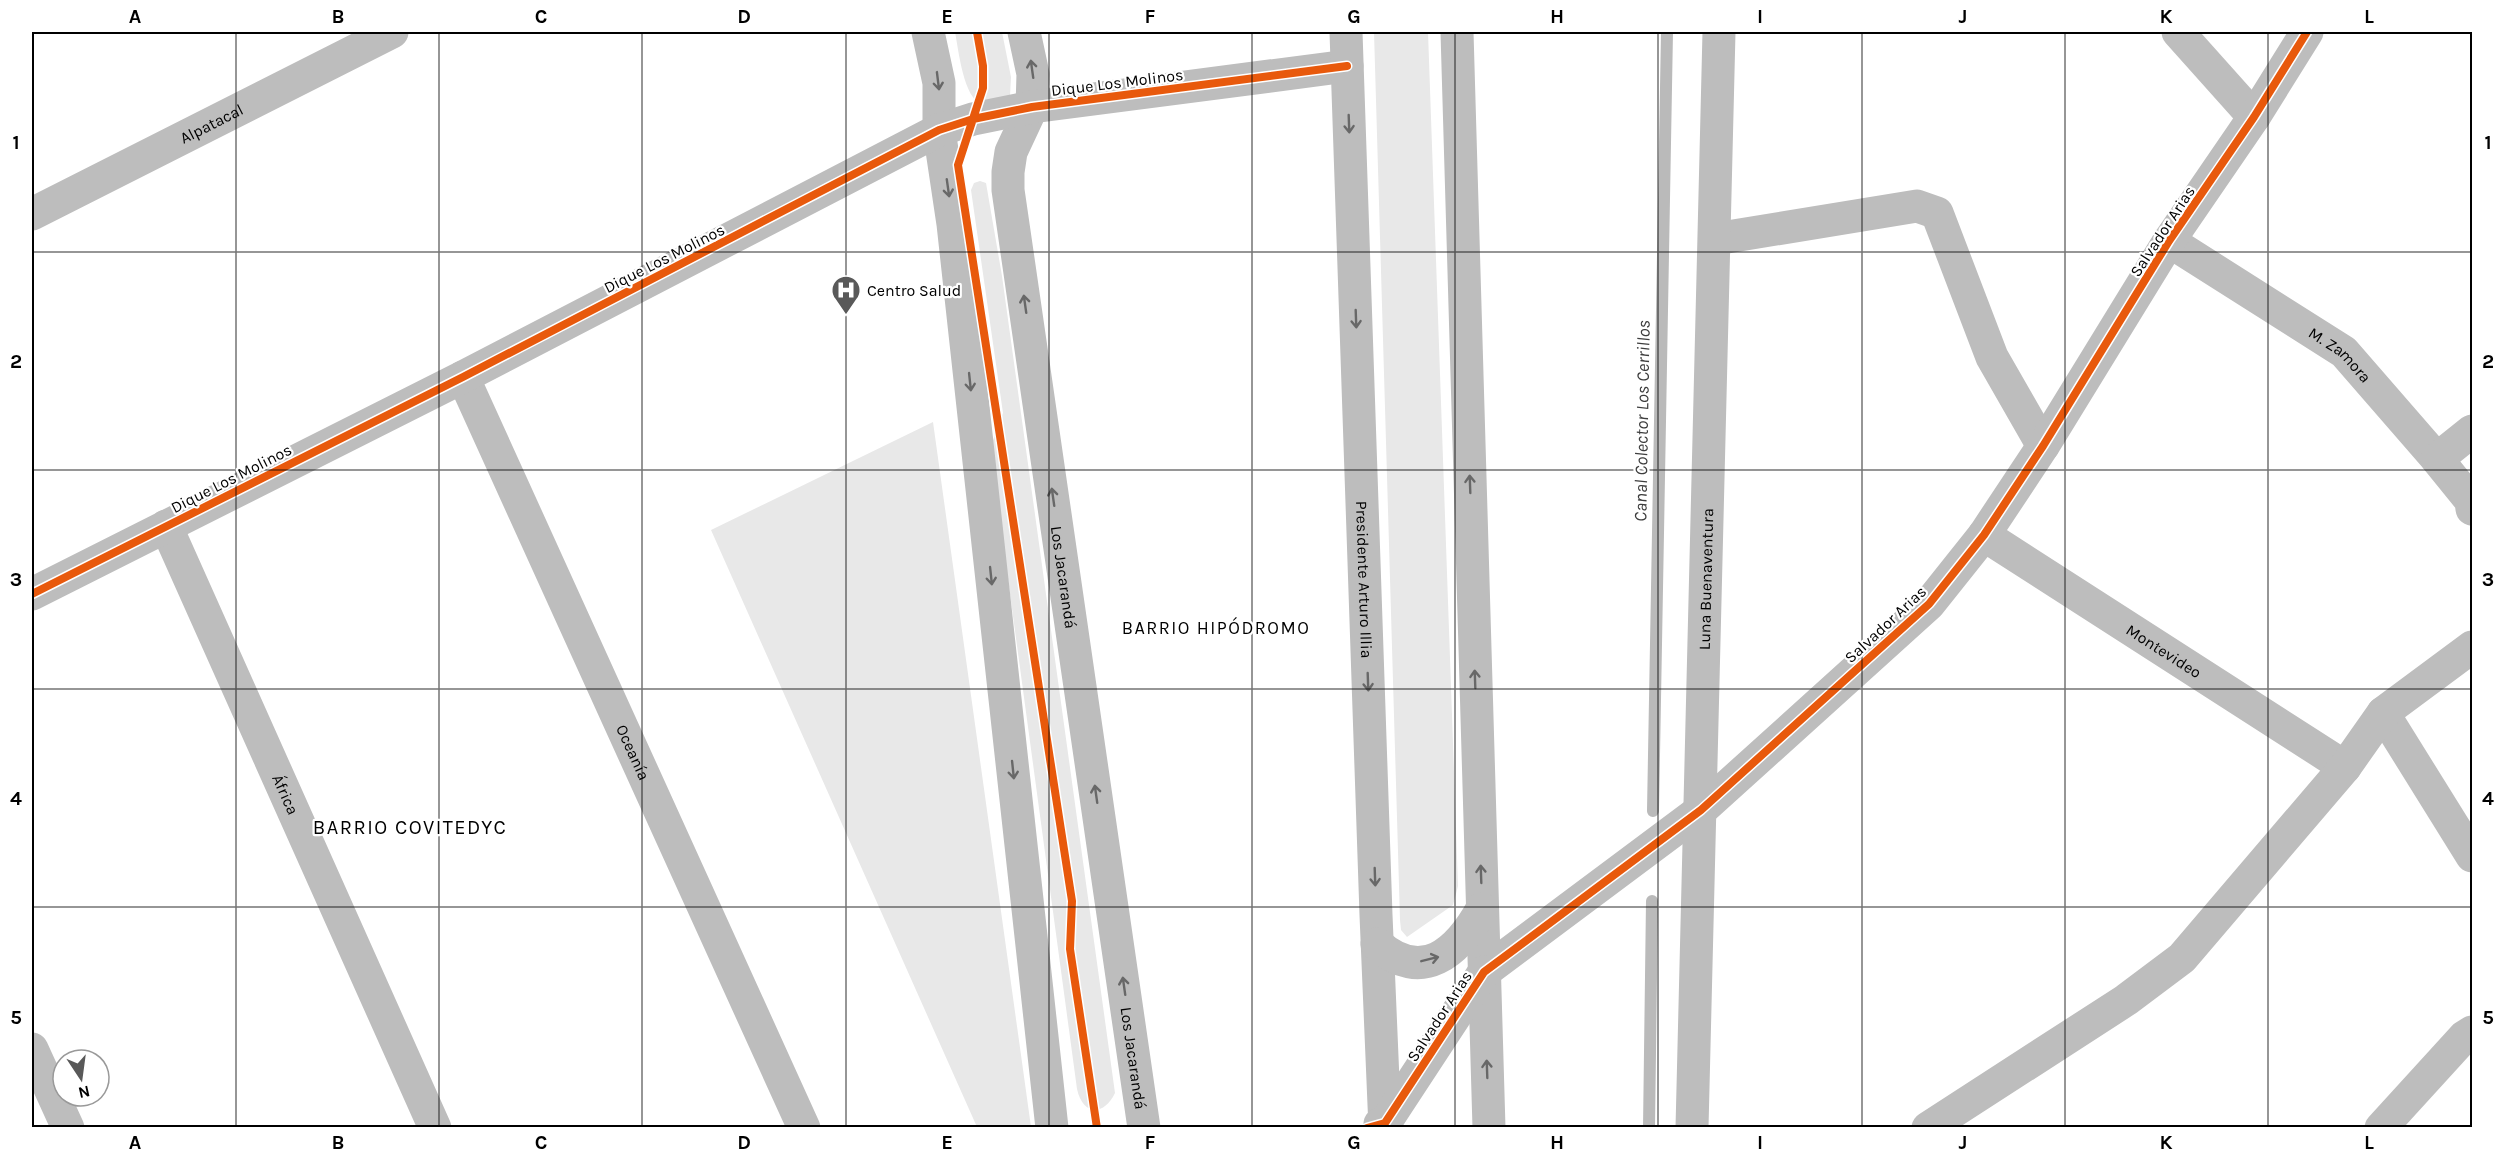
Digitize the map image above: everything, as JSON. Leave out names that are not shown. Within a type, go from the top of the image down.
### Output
[{"type":"street","name":"Alpatacal","points":[[32,214],[392,32]]},
{"type":"street","points":[[928,32],[939,83],[939,130],[953,224],[1052,1128]]},
{"type":"street","name":"Los Jacarandá","points":[[1024,32],[1033,74],[1032,107],[1011,152],[1008,190],[1144,1128]]},
{"type":"street","name":"Presidente Arturo Illia","points":[[1346,32],[1377,944],[1379,1126]]},
{"type":"street","points":[[1457,32],[1489,1128]]},
{"type":"street","name":"Luna Buenaventura","points":[[1692,1128],[1719,32]]},
{"type":"street","points":[[2178,32],[2254,117]]},
{"type":"street","name":"Salvador Arias","points":[[1379,1126],[1484,972],[1701,810],[1929,604],[1984,535],[2043,446],[2169,241],[2254,117],[2307,32]]},
{"type":"street","name":"Dique Los Molinos","points":[[32,594],[463,377],[939,130],[973,118],[1032,107],[1347,66]]},
{"type":"street","points":[[1715,238],[1917,206],[1937,213],[1992,357],[2043,446]]},
{"type":"street","name":"M. Zamora","points":[[2169,241],[2344,352],[2437,459],[2470,501],[2472,509]]},
{"type":"street","name":"Oceanía","points":[[463,377],[804,1128]]},
{"type":"street","points":[[2437,459],[2472,431]]},
{"type":"street","name":"África","points":[[166,526],[435,1128]]},
{"type":"street","name":"Montevideo","points":[[1984,535],[2345,767]]},
{"type":"street","points":[[1928,1128],[2126,1000],[2182,958],[2345,767],[2382,713],[2472,647]]},
{"type":"street","points":[[2382,713],[2472,856]]},
{"type":"street","points":[[1377,944],[1390,955],[1404,961],[1432,960],[1456,947],[1470,931],[1482,909]]},
{"type":"street","points":[[2381,1128],[2464,1037],[2472,1032]]},
{"type":"street","points":[[32,1049],[68,1128]]},
{"type":"shaded area","points":[[955,32],[1002,32],[1011,77],[1010,96],[983,103],[976,101],[967,84],[960,61]]},
{"type":"shaded area","points":[[1374,32],[1428,32],[1458,886],[1453,905],[1407,937],[1401,930],[1400,920]]},
{"type":"shaded area","points":[[980,181],[986,183],[1002,276],[1115,1093],[1105,1106],[1094,1110],[1084,1104],[1077,1089],[995,483],[991,446],[1003,413],[971,190],[974,183]]},
{"type":"shaded area","points":[[933,422],[1031,1127],[977,1127],[711,530]]},
{"type":"waterway","name":"Canal Colector Los Cerrillos","points":[[1653,811],[1667,32]]},
{"type":"waterway","name":"Canal Colector Los Cerrillos","points":[[1649,1128],[1652,901]]},
{"type":"cycle path","points":[[977,32],[983,66],[983,88],[958,165],[1072,901],[1070,949],[1097,1128]]},
{"type":"cycle path","points":[[1367,1128],[1385,1123],[1484,972],[1701,810],[1929,604],[1984,535],[2043,446],[2169,241],[2254,117],[2307,32]]},
{"type":"cycle path","points":[[32,594],[463,377],[939,130],[973,119],[1032,107],[1347,66]]},
{"type":"place","name":"Centro Salud","points":[[846,316]]},
{"type":"district","name":"BARRIO HIPÓDROMO","points":[[1216,628]]},
{"type":"district","name":"BARRIO COVITEDYC","points":[[410,827]]}]
